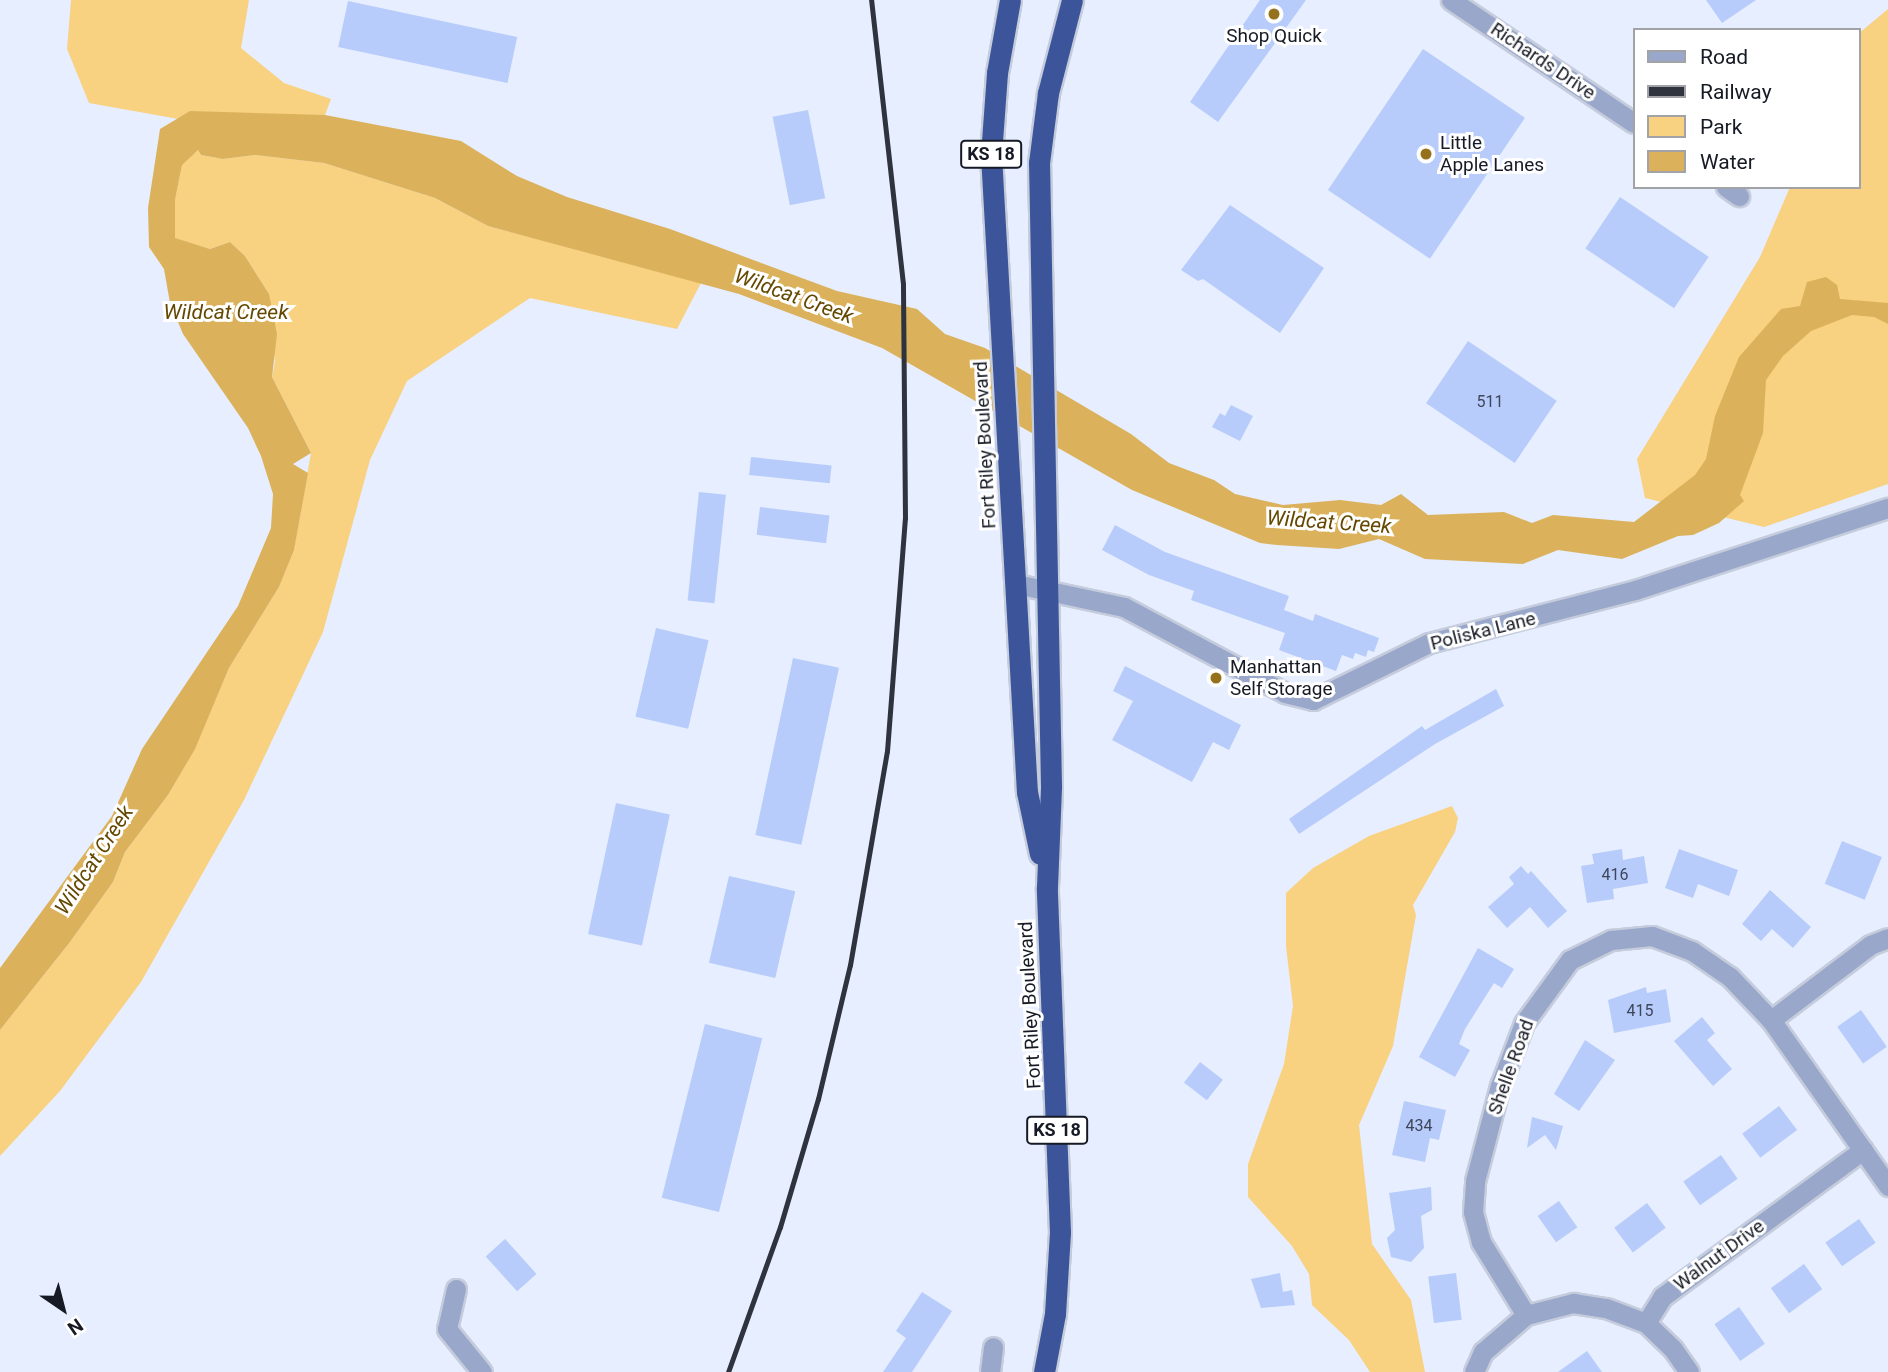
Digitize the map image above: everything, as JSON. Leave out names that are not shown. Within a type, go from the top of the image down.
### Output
[{"type":"highway","name":"Fort Riley Boulevard","points":[[1010,0],[997,72],[991,155],[1027,792],[1047,887]]},
{"type":"highway","name":"Fort Riley Boulevard","points":[[1044,1372],[1055,1314],[1060,1232],[1047,887],[1051,786],[1039,163],[1048,93],[1072,0]]},
{"type":"street","name":"Richards Drive","points":[[1451,0],[1632,122]]},
{"type":"street","name":"Poliska Lane","points":[[1016,584],[1124,607],[1285,693],[1313,700],[1429,643],[1634,590],[1888,508]]},
{"type":"street","name":"Shelle Road","points":[[1526,1315],[1481,1242],[1473,1212],[1475,1181],[1500,1086],[1524,1023],[1570,960],[1611,940],[1652,936],[1692,951],[1730,977],[1771,1020],[1888,1186]]},
{"type":"street","points":[[1771,1020],[1870,945],[1888,938]]},
{"type":"street","name":"Walnut Drive","points":[[1646,1323],[1662,1297],[1863,1150]]},
{"type":"street","points":[[456,1289],[447,1329],[482,1372]]},
{"type":"street","points":[[1474,1372],[1483,1352],[1526,1315],[1573,1303],[1606,1308],[1646,1323],[1673,1349],[1689,1372]]},
{"type":"street","points":[[990,1372],[993,1347]]},
{"type":"green space","points":[[71,0],[249,0],[241,48],[284,83],[331,99],[325,115],[184,120],[89,103],[67,49]]},
{"type":"green space","points":[[1888,9],[1888,484],[1764,527],[1645,498],[1637,459],[1760,257],[1789,189],[1860,189],[1860,32]]},
{"type":"green space","points":[[198,150],[201,155],[223,159],[255,155],[324,163],[435,198],[488,226],[701,283],[677,329],[530,298],[407,381],[370,460],[323,632],[244,800],[141,982],[60,1091],[0,1156],[0,1030],[70,942],[113,882],[125,852],[168,795],[195,748],[229,668],[279,587],[294,549],[311,453],[272,377],[275,362],[269,294],[245,256],[230,242],[210,249],[175,239],[175,200],[182,164]]},
{"type":"green space","points":[[1452,806],[1458,818],[1455,832],[1413,905],[1416,915],[1393,1046],[1359,1125],[1372,1244],[1411,1300],[1425,1372],[1370,1372],[1349,1340],[1312,1305],[1309,1274],[1292,1246],[1248,1197],[1248,1164],[1284,1064],[1293,1006],[1286,946],[1286,893],[1313,868],[1369,836]]},
{"type":"water","name":"Wildcat Creek","points":[[190,111],[325,115],[461,141],[517,176],[567,197],[670,229],[837,291],[917,309],[945,334],[985,348],[1131,434],[1169,463],[1214,480],[1235,494],[1283,505],[1340,500],[1381,505],[1401,494],[1428,515],[1504,512],[1532,523],[1553,515],[1634,522],[1695,475],[1706,459],[1715,416],[1739,357],[1781,309],[1800,306],[1807,282],[1826,277],[1837,285],[1840,299],[1888,303],[1888,324],[1874,317],[1852,315],[1811,331],[1783,356],[1766,380],[1763,433],[1740,495],[1744,501],[1719,523],[1693,535],[1678,536],[1622,559],[1558,550],[1523,564],[1425,559],[1379,539],[1339,549],[1277,545],[1260,543],[1132,490],[882,348],[739,294],[488,226],[435,198],[324,163],[255,155],[223,159],[201,155],[198,150],[182,165],[175,200],[175,238],[210,249],[230,242],[245,256],[269,294],[277,334],[272,377],[311,453],[293,464],[308,473],[294,550],[279,587],[229,668],[195,749],[168,795],[125,852],[113,882],[70,942],[0,1030],[0,968],[112,816],[142,749],[238,606],[271,528],[273,494],[261,456],[248,428],[183,334],[170,303],[164,269],[149,247],[148,208],[160,129]]},
{"type":"building","points":[[1260,0],[1306,0],[1218,122],[1190,102]]},
{"type":"building","points":[[1706,0],[1756,0],[1722,23]]},
{"type":"building","points":[[348,1],[517,37],[507,83],[338,47]]},
{"type":"building","name":"Little Apple Lanes","points":[[1423,49],[1525,118],[1430,259],[1328,190]]},
{"type":"building","points":[[808,110],[825,198],[790,205],[773,117]]},
{"type":"building","points":[[1620,197],[1709,257],[1674,308],[1585,248]]},
{"type":"building","points":[[1230,205],[1324,268],[1280,333],[1203,279],[1198,281],[1181,270]]},
{"type":"building","points":[[1468,341],[1557,401],[1515,463],[1426,403]]},
{"type":"building","points":[[1231,405],[1253,416],[1240,441],[1212,427],[1220,413],[1225,416]]},
{"type":"building","points":[[751,457],[832,465],[830,483],[749,475]]},
{"type":"building","points":[[699,492],[726,495],[714,603],[688,600]]},
{"type":"building","points":[[760,507],[829,516],[826,543],[757,535]]},
{"type":"building","points":[[1115,525],[1165,552],[1289,596],[1284,610],[1313,621],[1315,614],[1379,638],[1374,652],[1368,650],[1366,657],[1355,653],[1353,659],[1342,655],[1336,671],[1279,650],[1285,633],[1191,600],[1194,591],[1149,575],[1102,550]]},
{"type":"building","points":[[656,628],[709,640],[688,729],[636,717]]},
{"type":"building","points":[[793,658],[839,668],[801,845],[755,835]]},
{"type":"building","points":[[1125,666],[1241,725],[1229,750],[1213,742],[1192,782],[1112,740],[1133,701],[1113,691]]},
{"type":"building","points":[[1496,689],[1504,706],[1435,744],[1299,834],[1289,819],[1422,726],[1425,730]]},
{"type":"building","points":[[616,803],[670,814],[642,946],[588,934]]},
{"type":"building","points":[[1842,841],[1882,857],[1865,900],[1825,884]]},
{"type":"building","points":[[1622,849],[1623,860],[1644,856],[1648,883],[1613,889],[1614,899],[1587,903],[1581,866],[1594,864],[1592,854]]},
{"type":"building","points":[[1679,849],[1738,870],[1729,896],[1698,884],[1693,898],[1665,888]]},
{"type":"building","points":[[1521,866],[1528,874],[1531,871],[1567,911],[1548,928],[1530,907],[1507,928],[1488,907],[1514,884],[1509,877]]},
{"type":"building","points":[[729,876],[795,891],[775,978],[709,963]]},
{"type":"building","points":[[1770,890],[1811,927],[1793,948],[1772,929],[1761,941],[1742,924]]},
{"type":"building","points":[[1478,948],[1514,969],[1502,988],[1494,983],[1465,1029],[1459,1044],[1470,1050],[1455,1077],[1419,1057]]},
{"type":"building","points":[[1646,987],[1647,993],[1666,989],[1671,1022],[1614,1033],[1608,1000]]},
{"type":"building","points":[[1861,1010],[1887,1047],[1863,1063],[1837,1027]]},
{"type":"building","points":[[1702,1017],[1715,1033],[1707,1040],[1732,1069],[1713,1086],[1674,1041]]},
{"type":"building","points":[[705,1024],[762,1038],[719,1212],[662,1198]]},
{"type":"building","points":[[1585,1040],[1615,1060],[1579,1111],[1554,1094]]},
{"type":"building","points":[[1200,1062],[1223,1080],[1207,1100],[1184,1082]]},
{"type":"building","points":[[1404,1101],[1446,1110],[1439,1140],[1430,1138],[1425,1162],[1392,1155]]},
{"type":"building","points":[[1779,1106],[1797,1130],[1760,1158],[1742,1134]]},
{"type":"building","points":[[1532,1117],[1563,1126],[1556,1150],[1545,1135],[1527,1148]]},
{"type":"building","points":[[1721,1155],[1738,1179],[1700,1205],[1683,1181]]},
{"type":"building","points":[[1431,1187],[1432,1210],[1421,1216],[1424,1248],[1411,1262],[1391,1257],[1387,1238],[1395,1230],[1389,1193]]},
{"type":"building","points":[[1559,1201],[1577,1227],[1556,1242],[1538,1216]]},
{"type":"building","points":[[1647,1203],[1666,1228],[1633,1252],[1614,1228]]},
{"type":"building","points":[[1859,1219],[1876,1243],[1842,1266],[1825,1243]]},
{"type":"building","points":[[505,1239],[536,1274],[517,1291],[486,1256]]},
{"type":"building","points":[[1804,1264],[1822,1289],[1789,1313],[1771,1288]]},
{"type":"building","points":[[1280,1273],[1283,1292],[1292,1290],[1295,1305],[1261,1308],[1251,1279]]},
{"type":"building","points":[[1456,1273],[1462,1320],[1434,1323],[1428,1276]]},
{"type":"building","points":[[922,1292],[952,1311],[912,1372],[883,1372],[906,1338],[896,1331]]},
{"type":"building","points":[[1739,1307],[1765,1344],[1740,1361],[1714,1324]]},
{"type":"building","points":[[1587,1351],[1602,1372],[1558,1372]]},
{"type":"railway","points":[[728,1372],[780,1227],[818,1099],[850,965],[887,751],[905,518],[903,284],[871,0]]},
{"type":"place","name":"Shop Quick","points":[[1274,14]]},
{"type":"place","name":"Little Apple Lanes","points":[[1426,154]]},
{"type":"place","name":"Manhattan Self Storage","points":[[1216,678]]}]
